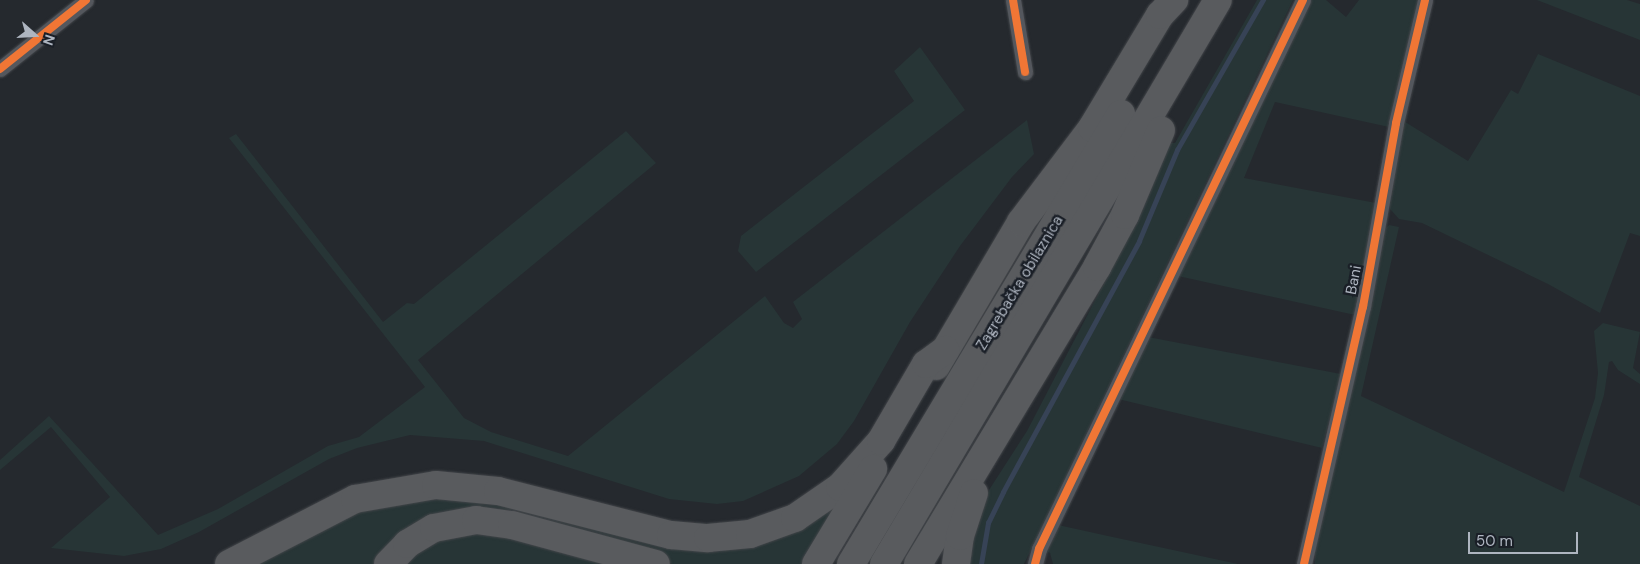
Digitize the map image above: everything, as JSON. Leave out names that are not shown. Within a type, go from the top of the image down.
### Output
[{"type":"highway","points":[[816,564],[1021,222],[1092,128],[1160,15],[1174,0]]},
{"type":"highway","name":"Zagrebačka obilaznica","points":[[852,564],[1122,114],[1186,0]]},
{"type":"highway","name":"Zagrebačka obilaznica","points":[[884,564],[1218,0]]},
{"type":"highway","points":[[918,564],[1010,414],[1116,232],[1149,153],[1214,37],[1229,0]]},
{"type":"highway","points":[[229,564],[355,498],[436,485],[498,491],[671,535],[708,538],[750,534],[795,518],[840,487],[881,441],[926,364],[945,350]]},
{"type":"highway","points":[[956,564],[960,536],[974,491],[1010,414]]},
{"type":"highway","points":[[388,564],[407,544],[427,531],[448,524],[476,520],[512,525],[656,564]]},
{"type":"street","points":[[0,69],[86,0]]},
{"type":"street","points":[[1013,0],[1025,72]]},
{"type":"street","points":[[1035,564],[1039,549],[1302,0]]},
{"type":"street","name":"Bani","points":[[1304,564],[1363,307],[1396,123],[1425,0]]},
{"type":"shaded area","points":[[1257,0],[1293,0],[1024,564],[965,564],[974,525],[989,490],[1027,431],[1114,264],[1170,143],[1175,143]]},
{"type":"shaded area","points":[[1309,0],[1326,0],[1346,17],[1359,0],[1419,0],[1389,127],[1275,102],[1244,178],[1376,203],[1355,315],[1178,276]]},
{"type":"shaded area","points":[[1537,0],[1627,0],[1640,4],[1640,40]]},
{"type":"shaded area","points":[[920,47],[965,110],[756,272],[738,251],[741,236],[914,101],[894,71]]},
{"type":"shaded area","points":[[1538,54],[1640,96],[1640,236],[1630,233],[1600,313],[1548,284],[1422,223],[1399,219],[1390,209],[1389,190],[1402,120],[1468,161],[1511,90],[1518,94]]},
{"type":"shaded area","points":[[1027,120],[1034,154],[1012,177],[960,246],[910,322],[854,421],[837,444],[799,476],[743,501],[717,504],[669,499],[484,441],[410,435],[357,448],[329,459],[199,532],[161,549],[124,556],[51,548],[110,497],[51,427],[0,470],[0,460],[49,416],[158,535],[218,509],[328,446],[359,437],[425,387],[229,138],[236,134],[383,322],[407,303],[414,304],[626,131],[656,163],[418,360],[464,418],[491,432],[568,456],[765,296],[784,323],[793,328],[802,319],[793,302]]},
{"type":"shaded area","points":[[1389,225],[1399,227],[1361,396],[1564,492],[1595,398],[1598,373],[1594,331],[1603,323],[1640,332],[1633,368],[1640,374],[1640,384],[1618,370],[1612,361],[1609,362],[1604,395],[1579,477],[1640,506],[1640,564],[1315,564],[1315,534],[1382,232]]},
{"type":"shaded area","points":[[1148,337],[1341,374],[1322,448],[1118,399]]},
{"type":"shaded area","points":[[849,492],[805,564],[672,564],[658,557],[497,514],[379,564],[249,564],[354,508],[457,493],[689,546]]},
{"type":"shaded area","points":[[1058,525],[1238,564],[1053,564],[1050,553],[1046,551]]},
{"type":"shaded area","points":[[487,529],[626,564],[399,564],[423,542]]},
{"type":"waterway","points":[[981,564],[988,523],[1003,492],[1139,241],[1177,150],[1263,0]]},
{"type":"cycle path","points":[[0,69],[86,0]]},
{"type":"cycle path","points":[[1013,0],[1025,72]]},
{"type":"cycle path","points":[[1035,564],[1039,549],[1303,0]]},
{"type":"cycle path","points":[[1304,564],[1363,307],[1396,123],[1425,0]]}]
